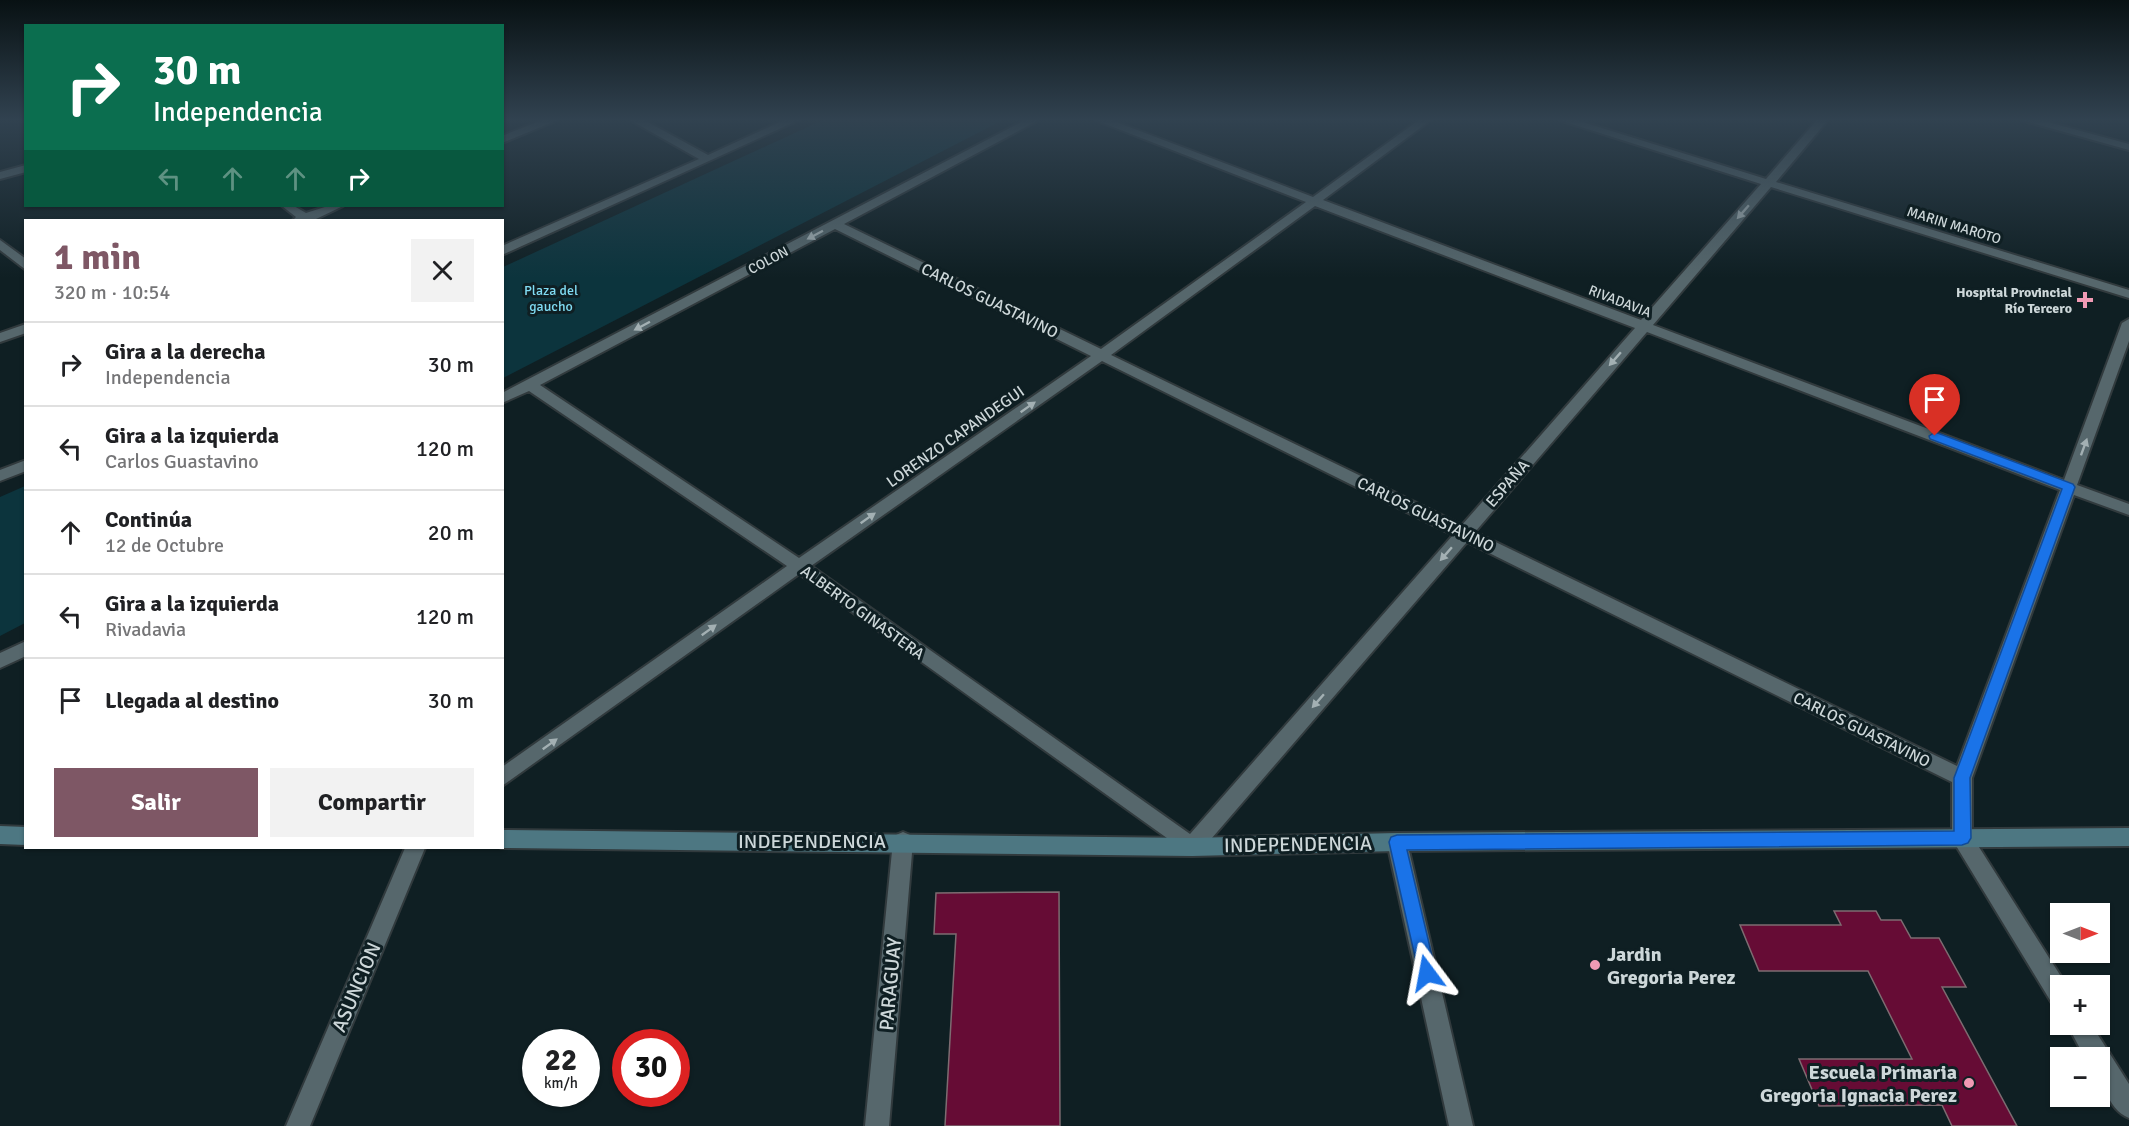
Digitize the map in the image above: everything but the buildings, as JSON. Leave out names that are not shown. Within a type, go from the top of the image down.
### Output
[{"type":"main road","points":[[0,835],[24,836]]},
{"type":"main road","name":"INDEPENDENCIA","points":[[504,839],[903,841],[1192,847],[1397,842],[2129,837]]},
{"type":"street","points":[[504,250],[678,173]]},
{"type":"street","name":"COLON","points":[[504,398],[935,173]]},
{"type":"street","name":"RIVADAVIA","points":[[1239,173],[2129,510]]},
{"type":"street","name":"LORENZO CAPANDEGUI","points":[[504,777],[799,566],[1102,355],[1353,173]]},
{"type":"street","name":"MARIN MAROTO","points":[[1734,173],[2129,294]]},
{"type":"street","name":"ESPAÑA","points":[[1192,847],[1777,173]]},
{"type":"street","points":[[288,207],[303,219]]},
{"type":"street","points":[[306,219],[335,207]]},
{"type":"street","name":"CARLOS GUASTAVINO","points":[[836,225],[1962,778]]},
{"type":"street","points":[[0,244],[24,264]]},
{"type":"street","points":[[2050,979],[1962,838],[1962,778],[2129,323]]},
{"type":"street","points":[[0,338],[24,329]]},
{"type":"street","name":"ALBERTO GINASTERA","points":[[530,385],[799,566],[1192,847]]},
{"type":"street","points":[[0,476],[24,466]]},
{"type":"street","points":[[0,661],[24,649]]},
{"type":"street","name":"PARAGUAY","points":[[877,1126],[903,841]]},
{"type":"street","points":[[1397,842],[1461,1126]]},
{"type":"street","name":"ASUNCION","points":[[298,1126],[415,849]]},
{"type":"street","points":[[2110,1076],[2129,1106]]},
{"type":"green space","name":"Plaza del gaucho","points":[[709,173],[901,173],[504,377],[504,267]]},
{"type":"green space","points":[[24,486],[24,624],[0,636],[0,497]]},
{"type":"place","name":"Hospital Provincial Río Tercero","points":[[2085,300]]},
{"type":"place","name":"Jardin Gregoria Perez","points":[[1595,965]]},
{"type":"place","name":"Escuela Primaria Gregoria Ignacia Perez","points":[[1969,1083]]},
{"type":"route","points":[[1427,973],[1397,842],[1962,838],[1962,778],[2069,487],[1935,436]]}]
